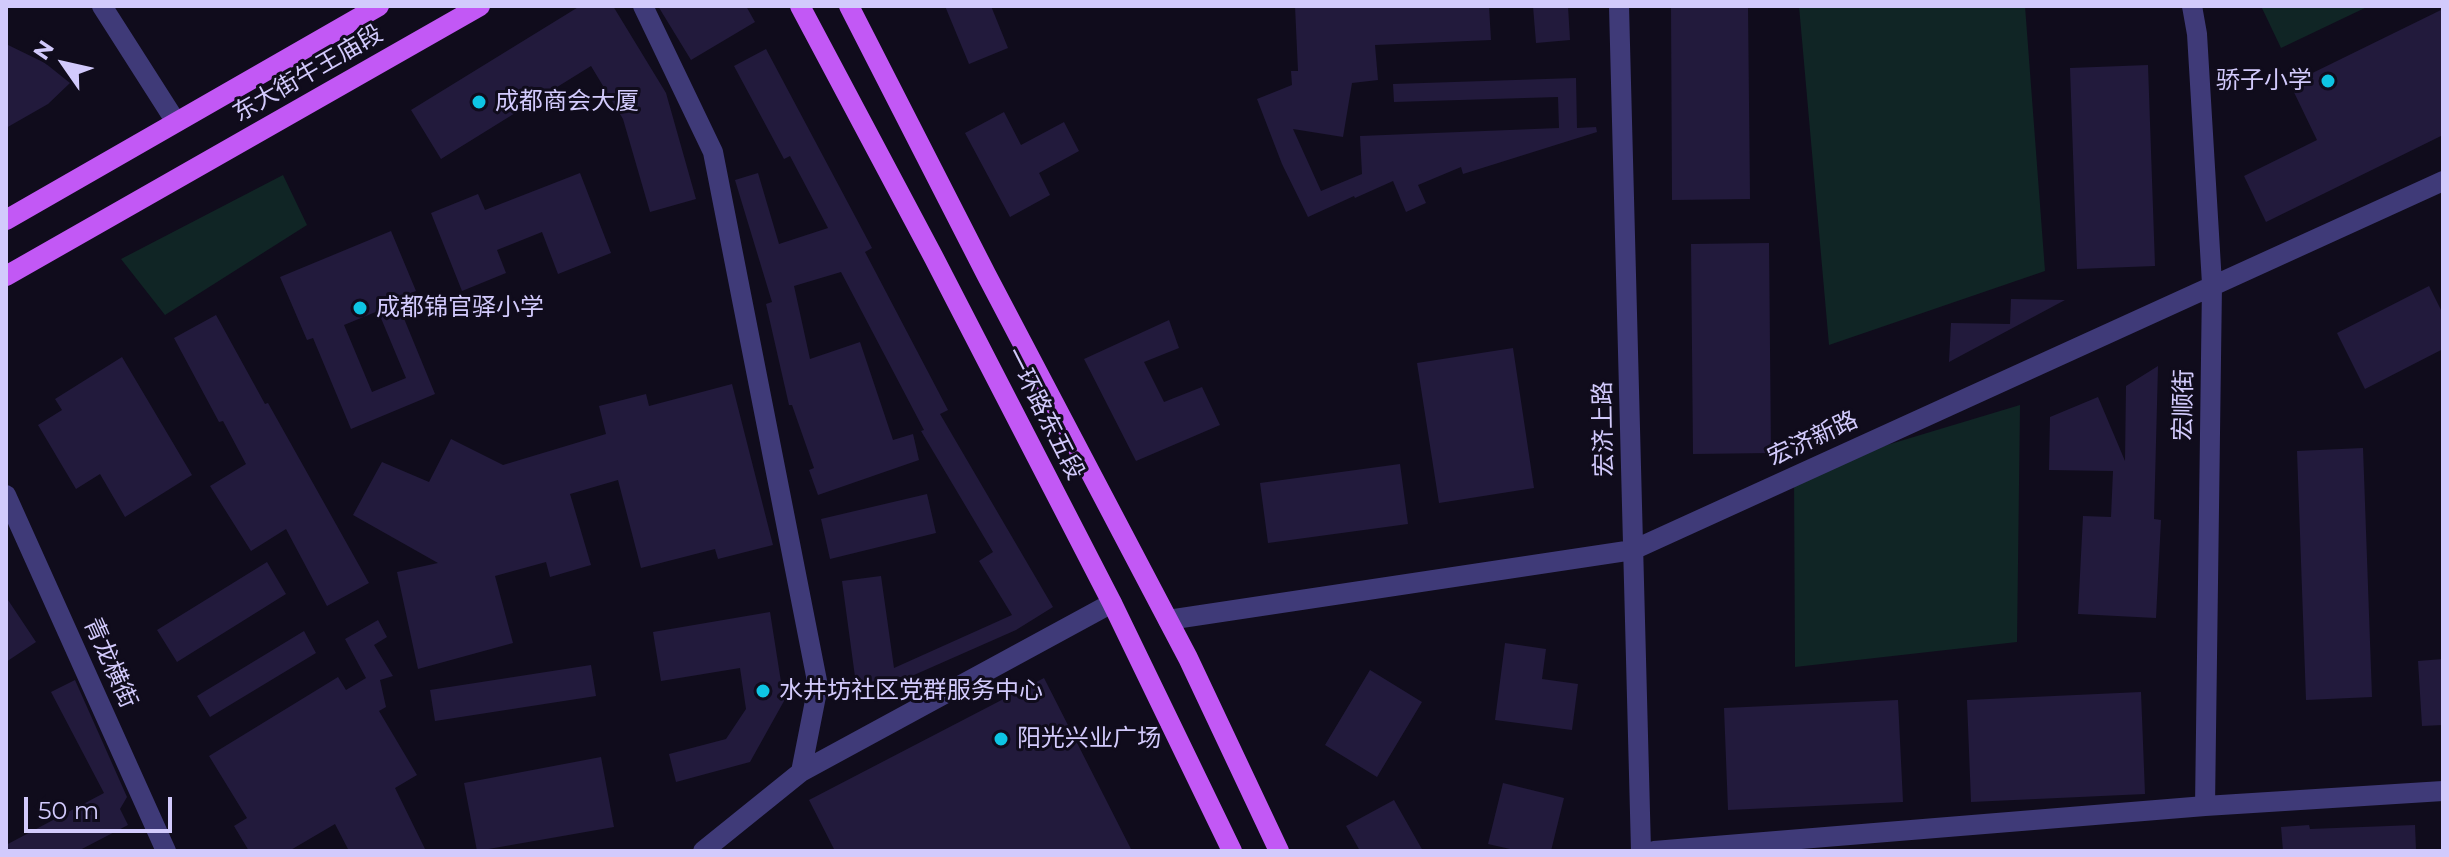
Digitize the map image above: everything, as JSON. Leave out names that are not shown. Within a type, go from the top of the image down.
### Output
[{"type":"main road","name":"东大街牛王庙段","points":[[6,220],[379,6]]},
{"type":"main road","name":"东大街牛王庙段","points":[[6,276],[480,6]]},
{"type":"main road","name":"一环路东五段","points":[[800,6],[1112,603],[1232,851]]},
{"type":"main road","name":"一环路东五段","points":[[849,6],[1168,620],[1279,851]]},
{"type":"street","points":[[102,6],[176,122]]},
{"type":"street","points":[[643,6],[713,152],[818,686],[801,772]]},
{"type":"street","name":"宏济上路","points":[[1619,6],[1641,851]]},
{"type":"street","name":"宏顺街","points":[[2192,6],[2197,34],[2212,284],[2205,806]]},
{"type":"street","name":"宏济新路","points":[[1168,620],[1633,550],[2443,181]]},
{"type":"street","name":"青龙横街","points":[[6,495],[162,850]]},
{"type":"street","points":[[703,851],[801,772],[1112,603]]},
{"type":"street","points":[[1654,851],[2205,806],[2443,791]]},
{"type":"green space","points":[[1799,6],[2025,6],[2045,271],[1829,345]]},
{"type":"green space","points":[[2261,6],[2369,6],[2281,48]]},
{"type":"green space","points":[[283,175],[307,225],[165,315],[121,259]]},
{"type":"green space","points":[[2020,405],[2017,642],[1795,667],[1794,473]]},
{"type":"building","name":"成都商会大厦","points":[[580,6],[613,6],[666,93],[696,199],[650,212],[623,119],[591,66],[441,159],[411,110]]},
{"type":"building","points":[[658,6],[746,6],[755,22],[691,60]]},
{"type":"building","points":[[945,6],[991,6],[1008,48],[969,64]]},
{"type":"building","points":[[1295,6],[1489,6],[1491,40],[1375,45],[1378,80],[1352,83],[1343,137],[1293,129],[1321,191],[1362,174],[1360,136],[1559,128],[1558,97],[1394,102],[1393,84],[1576,78],[1577,128],[1596,127],[1597,132],[1463,174],[1461,167],[1418,185],[1426,203],[1406,212],[1393,181],[1308,217],[1282,164],[1257,99],[1292,85],[1291,71],[1298,71]]},
{"type":"building","points":[[1533,6],[1568,6],[1570,40],[1536,43]]},
{"type":"building","points":[[1671,6],[1748,6],[1750,199],[1672,200]]},
{"type":"building","points":[[2443,9],[2443,135],[2266,222],[2244,176],[2317,140],[2290,84]]},
{"type":"building","points":[[6,44],[45,63],[70,83],[48,104],[6,128]]},
{"type":"building","points":[[766,49],[872,248],[865,252],[948,410],[940,414],[1053,607],[1016,630],[914,675],[856,684],[842,581],[881,576],[894,668],[1012,615],[979,561],[993,552],[921,431],[924,430],[841,272],[794,286],[810,359],[860,342],[893,440],[913,434],[919,460],[818,495],[809,470],[814,468],[792,405],[789,405],[766,304],[772,302],[735,180],[758,173],[779,244],[828,228],[790,156],[784,159],[734,66]]},
{"type":"building","points":[[2148,65],[2155,266],[2077,269],[2070,68]]},
{"type":"building","points":[[1004,112],[1021,145],[1064,122],[1079,151],[1039,173],[1050,195],[1010,217],[965,133]]},
{"type":"building","points":[[580,173],[611,253],[558,274],[542,232],[497,250],[506,273],[462,291],[431,213],[478,194],[485,210]]},
{"type":"building","points":[[391,231],[416,291],[396,299],[435,394],[351,429],[313,338],[307,340],[280,277]],"holes":[[[378,311],[406,378],[372,392],[344,325]]]},
{"type":"building","points":[[1769,243],[1771,453],[1693,454],[1691,244]]},
{"type":"building","points":[[2429,286],[2443,314],[2443,349],[2365,389],[2337,333]]},
{"type":"building","points":[[2011,299],[2065,300],[1949,362],[1951,323],[2010,324]]},
{"type":"building","points":[[216,315],[369,583],[327,606],[286,529],[251,551],[210,486],[246,464],[223,421],[219,422],[174,338]]},
{"type":"building","points":[[1169,320],[1179,348],[1144,362],[1164,402],[1202,387],[1220,425],[1136,461],[1084,359]]},
{"type":"building","points":[[1513,348],[1534,488],[1439,503],[1417,363]]},
{"type":"building","points":[[122,357],[192,475],[125,517],[100,474],[76,489],[38,425],[62,410],[55,399]]},
{"type":"building","points":[[2158,366],[2154,519],[2161,520],[2156,618],[2078,614],[2083,516],[2111,517],[2113,471],[2049,470],[2050,417],[2098,397],[2125,461],[2126,386]]},
{"type":"building","points":[[732,384],[773,545],[718,559],[715,549],[641,568],[618,480],[570,494],[591,565],[550,577],[546,562],[495,576],[513,643],[418,669],[397,572],[438,563],[353,515],[382,462],[429,482],[451,439],[503,465],[606,434],[599,406],[646,394],[649,406]]},
{"type":"building","points":[[2363,448],[2372,697],[2306,700],[2297,451]]},
{"type":"building","points":[[1400,464],[1408,524],[1268,543],[1260,483]]},
{"type":"building","points":[[927,494],[936,533],[830,559],[821,519]]},
{"type":"building","points":[[267,562],[286,594],[177,662],[157,630]]},
{"type":"building","points":[[6,597],[36,642],[6,662]]},
{"type":"building","name":"水井坊社区党群服务中心","points":[[770,612],[784,701],[750,762],[676,782],[669,754],[726,739],[746,709],[740,668],[661,681],[653,632]]},
{"type":"building","points":[[378,620],[387,637],[374,645],[393,676],[380,680],[386,707],[379,711],[417,775],[395,788],[426,851],[349,851],[335,824],[289,851],[249,851],[234,826],[247,818],[209,756],[338,677],[346,690],[366,678],[345,639]]},
{"type":"building","points":[[304,631],[316,653],[210,717],[197,696]]},
{"type":"building","points":[[1505,643],[1546,649],[1542,679],[1578,684],[1572,730],[1495,720]]},
{"type":"building","points":[[2443,659],[2443,725],[2422,726],[2418,661]]},
{"type":"building","points":[[591,665],[596,696],[435,721],[430,690]]},
{"type":"building","points":[[1370,670],[1422,702],[1377,777],[1325,745]]},
{"type":"building","name":"阳光兴业广场","points":[[1044,678],[1132,851],[835,851],[809,800]]},
{"type":"building","points":[[75,680],[127,797],[120,809],[128,825],[78,851],[6,851],[6,845],[104,793],[51,692]]},
{"type":"building","points":[[2141,692],[2145,794],[1971,802],[1967,700]]},
{"type":"building","points":[[1898,700],[1903,802],[1728,810],[1724,708]]},
{"type":"building","points":[[601,757],[614,827],[477,851],[464,783]]},
{"type":"building","points":[[1503,783],[1564,798],[1551,851],[1519,851],[1488,844]]},
{"type":"building","points":[[1394,800],[1423,851],[1360,851],[1346,826]]},
{"type":"building","points":[[2309,825],[2310,829],[2415,825],[2416,850],[2283,851],[2281,827]]},
{"type":"place","name":"骄子小学","points":[[2328,81]]},
{"type":"place","name":"成都商会大厦","points":[[479,102]]},
{"type":"place","name":"成都锦官驿小学","points":[[360,308]]},
{"type":"place","name":"水井坊社区党群服务中心","points":[[763,691]]},
{"type":"place","name":"阳光兴业广场","points":[[1001,739]]}]
